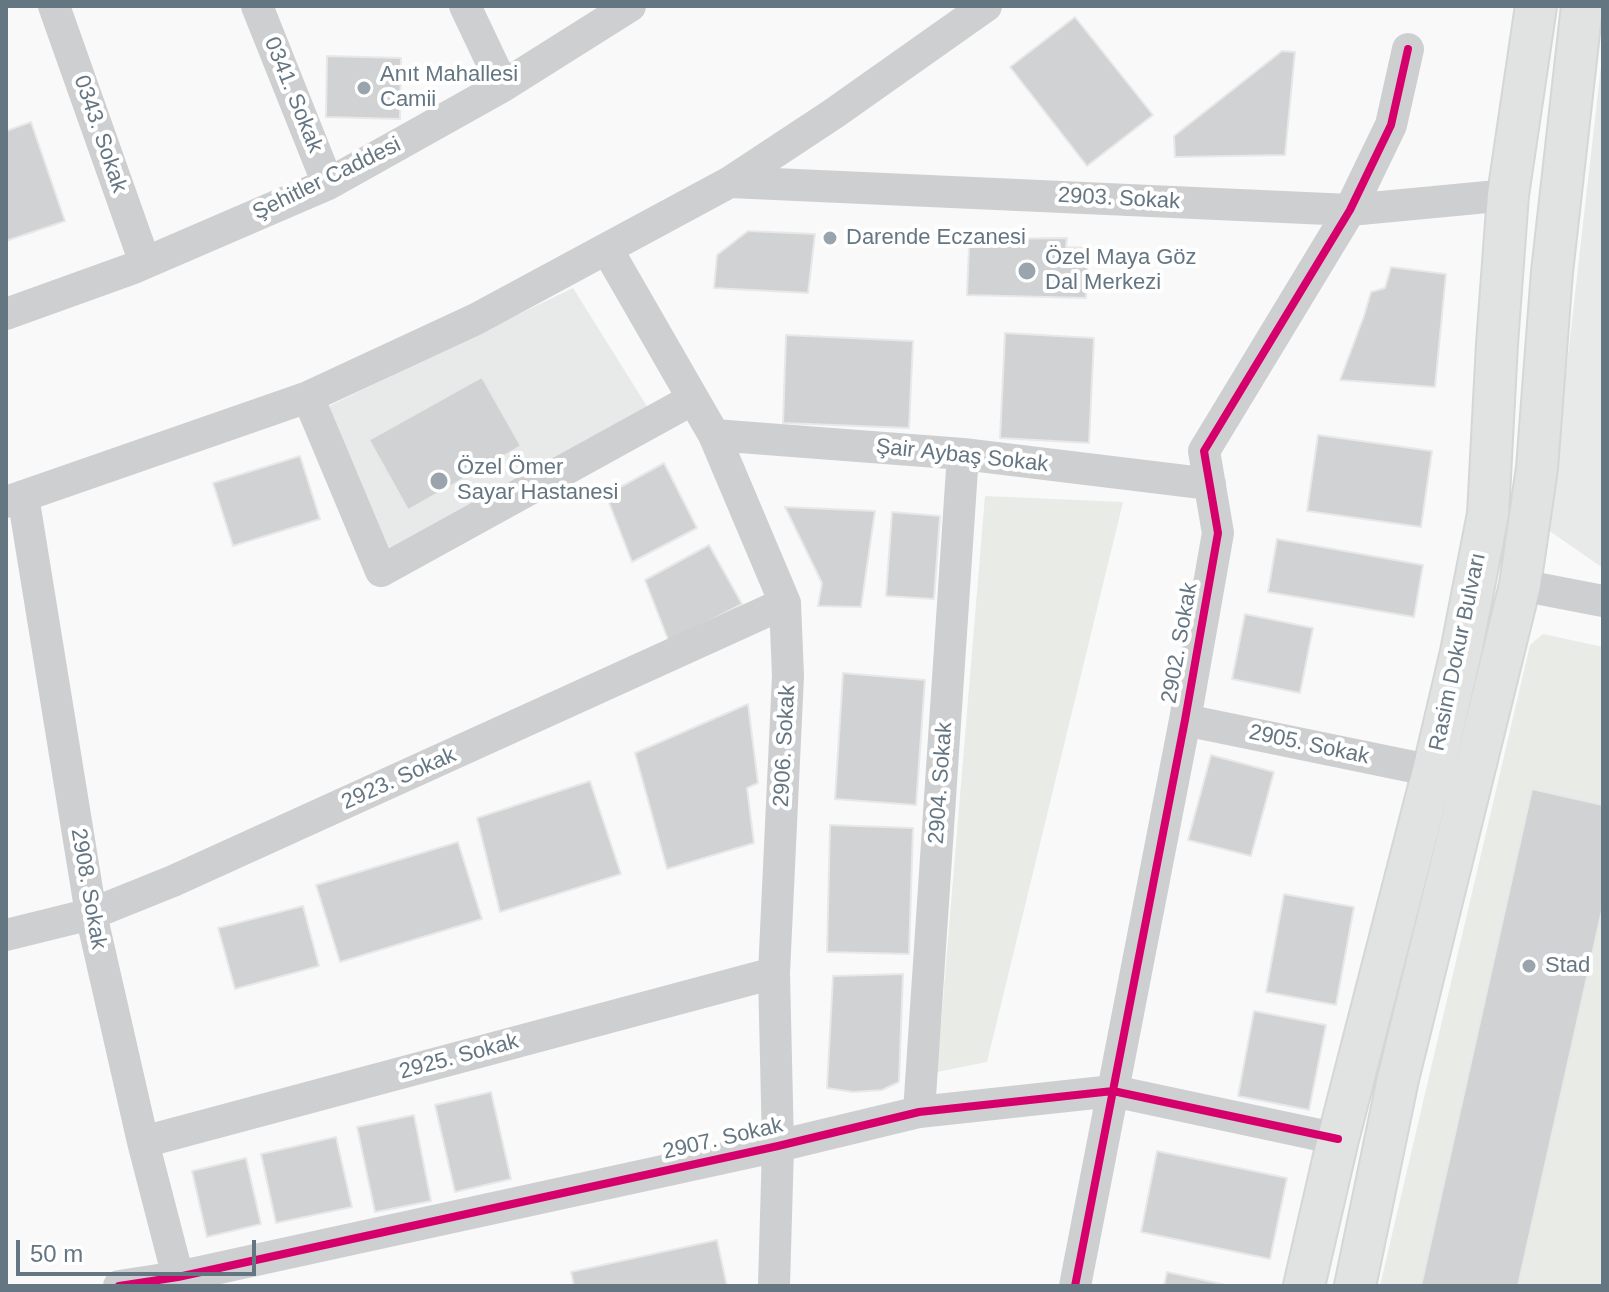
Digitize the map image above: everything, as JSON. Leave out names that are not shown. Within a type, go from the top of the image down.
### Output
[{"type":"main road","name":"Rasim Dokur Bulvarı","points":[[1304,1286],[1338,1139],[1433,771],[1461,652],[1488,514],[1508,195],[1536,6]]},
{"type":"main road","points":[[1355,1286],[1398,1079],[1520,585],[1537,468],[1552,272],[1582,6]]},
{"type":"street","name":"0343. Sokak","points":[[54,6],[145,263]]},
{"type":"street","name":"0341. Sokak","points":[[257,6],[328,184]]},
{"type":"street","points":[[465,6],[503,86]]},
{"type":"street","name":"Şehitler Caddesi","points":[[6,314],[145,263],[328,184],[503,86],[630,6]]},
{"type":"street","points":[[14,499],[308,397],[476,319],[730,182],[986,6]]},
{"type":"street","name":"2902. Sokak","points":[[1075,1286],[1185,720],[1218,533],[1204,451],[1350,210],[1391,125],[1408,49]]},
{"type":"street","name":"2903. Sokak","points":[[730,182],[1350,210],[1508,195]]},
{"type":"street","name":"2906. Sokak","points":[[607,249],[714,435],[785,603],[788,676],[774,973],[778,1146],[774,1286]]},
{"type":"street","points":[[308,397],[381,571],[693,399]]},
{"type":"street","name":"Şair Aybaş Sokak","points":[[714,435],[963,454],[1210,484]]},
{"type":"street","name":"2904. Sokak","points":[[919,1112],[963,454]]},
{"type":"street","name":"2908. Sokak","points":[[14,499],[91,914],[143,1142],[178,1277]]},
{"type":"street","points":[[1520,585],[1603,601]]},
{"type":"street","name":"2923. Sokak","points":[[6,935],[91,914],[173,881],[785,603]]},
{"type":"street","name":"2905. Sokak","points":[[1185,720],[1433,771]]},
{"type":"street","name":"2925. Sokak","points":[[143,1142],[774,973]]},
{"type":"street","name":"2907. Sokak","points":[[119,1286],[178,1277],[778,1146],[919,1112],[1113,1091],[1338,1139]]},
{"type":"shaded area","points":[[1603,49],[1603,568],[1548,530]]},
{"type":"shaded area","name":"Özel Ömer Sayar Hastanesi","points":[[573,288],[648,408],[389,554],[329,406]]},
{"type":"shaded area","points":[[985,496],[1123,502],[987,1062],[937,1072]]},
{"type":"shaded area","name":"Stad","points":[[1543,634],[1603,647],[1603,1286],[1380,1286],[1530,645]]},
{"type":"building","points":[[1075,17],[1153,115],[1087,166],[1010,67]]},
{"type":"building","points":[[1282,51],[1295,52],[1285,155],[1175,157],[1174,136]]},
{"type":"building","name":"Anıt Mahallesi Camii","points":[[327,56],[401,58],[400,119],[326,117]]},
{"type":"building","points":[[31,122],[65,221],[6,241],[6,131]]},
{"type":"building","points":[[748,231],[815,234],[808,293],[714,288],[717,255]]},
{"type":"building","name":"Özel Maya Göz Dal Merkezi","points":[[1067,238],[1066,247],[1088,248],[1086,298],[967,295],[969,247],[994,245],[998,239]]},
{"type":"building","points":[[1391,267],[1446,274],[1435,387],[1340,380],[1371,292],[1385,288]]},
{"type":"building","points":[[1005,333],[1094,338],[1089,443],[1000,438]]},
{"type":"building","points":[[786,335],[913,341],[909,428],[783,423]]},
{"type":"building","points":[[482,377],[521,446],[408,510],[369,440]]},
{"type":"building","points":[[1318,435],[1432,451],[1421,527],[1307,511]]},
{"type":"building","points":[[300,456],[320,519],[233,546],[213,483]]},
{"type":"building","points":[[664,463],[697,528],[632,562],[606,495]]},
{"type":"building","points":[[785,507],[875,511],[861,607],[818,606],[822,583]]},
{"type":"building","points":[[892,512],[940,516],[934,599],[886,596]]},
{"type":"building","points":[[1277,539],[1423,565],[1414,617],[1268,592]]},
{"type":"building","points":[[709,545],[742,604],[669,642],[645,580]]},
{"type":"building","points":[[1245,614],[1313,628],[1300,693],[1232,679]]},
{"type":"building","points":[[843,673],[925,680],[916,805],[835,799]]},
{"type":"building","points":[[748,704],[758,783],[747,788],[754,843],[667,869],[635,753]]},
{"type":"building","points":[[1211,755],[1274,772],[1251,856],[1188,840]]},
{"type":"building","points":[[590,781],[621,874],[500,912],[477,818]]},
{"type":"building","points":[[1532,789],[1603,805],[1603,906],[1518,1286],[1421,1286]]},
{"type":"building","points":[[830,825],[913,828],[909,954],[827,952]]},
{"type":"building","points":[[458,842],[482,919],[340,962],[316,885]]},
{"type":"building","points":[[1284,894],[1354,907],[1336,1005],[1266,992]]},
{"type":"building","points":[[303,906],[319,966],[235,989],[218,928]]},
{"type":"building","points":[[903,974],[899,1082],[882,1090],[853,1092],[827,1088],[833,976]]},
{"type":"building","points":[[1254,1011],[1326,1025],[1309,1110],[1238,1096]]},
{"type":"building","points":[[491,1092],[511,1179],[455,1192],[435,1105]]},
{"type":"building","points":[[414,1115],[431,1201],[375,1212],[357,1127]]},
{"type":"building","points":[[336,1137],[352,1207],[276,1223],[261,1154]]},
{"type":"building","points":[[1157,1151],[1287,1178],[1270,1259],[1141,1232]]},
{"type":"building","points":[[246,1158],[261,1224],[207,1237],[192,1171]]},
{"type":"building","points":[[717,1240],[727,1286],[574,1286],[571,1272]]},
{"type":"building","points":[[1167,1272],[1230,1286],[1164,1286]]},
{"type":"cycle path","points":[[1075,1286],[1185,720],[1218,533],[1204,451],[1350,210],[1391,125],[1408,49]]},
{"type":"cycle path","points":[[119,1286],[178,1277],[778,1146],[919,1112],[1113,1091],[1338,1139]]},
{"type":"place","name":"Anıt Mahallesi Camii","points":[[364,88]]},
{"type":"place","name":"Darende Eczanesi","points":[[830,238]]},
{"type":"place","name":"Özel Maya Göz Dal Merkezi","points":[[1027,271]]},
{"type":"place","name":"Özel Ömer Sayar Hastanesi","points":[[439,481]]},
{"type":"place","name":"Stad","points":[[1529,966]]}]
